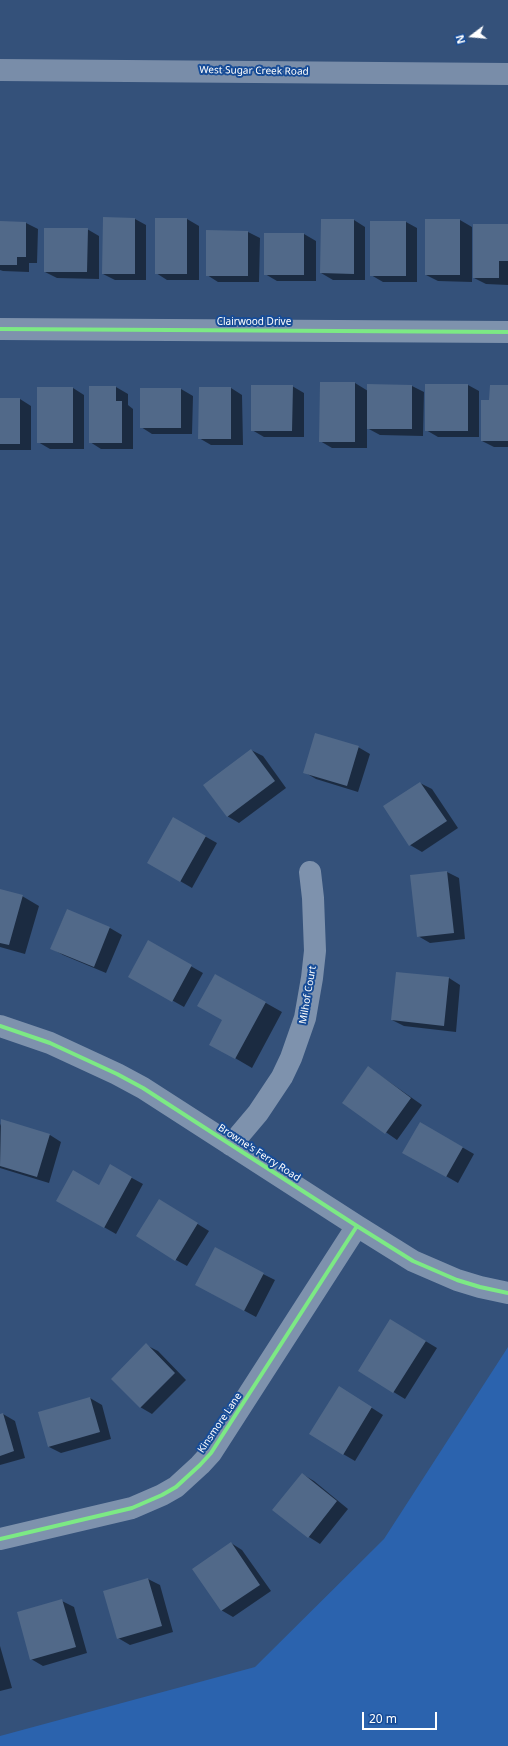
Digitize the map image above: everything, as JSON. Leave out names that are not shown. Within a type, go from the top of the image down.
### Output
[{"type":"main road","name":"West Sugar Creek Road","points":[[0,70],[508,74]]},
{"type":"street","name":"Clairwood Drive","points":[[0,329],[508,332]]},
{"type":"street","name":"Milhof Court","points":[[231,1145],[258,1113],[282,1078],[291,1058],[305,1018],[315,951],[313,898],[310,872]]},
{"type":"street","name":"Browne's Ferry Road","points":[[0,1026],[50,1043],[117,1074],[143,1088],[413,1261],[457,1280],[508,1293]]},
{"type":"street","name":"Kinsmore Lane","points":[[0,1539],[132,1508],[176,1487],[211,1453],[357,1226]]},
{"type":"shaded area","points":[[508,1347],[508,1746],[0,1746],[0,1736],[255,1667],[384,1539]]},
{"type":"building","points":[[103,217],[135,218],[135,274],[102,274]]},
{"type":"building","points":[[155,218],[187,218],[187,274],[155,274]]},
{"type":"building","points":[[321,219],[354,219],[354,274],[320,273]]},
{"type":"building","points":[[425,219],[460,219],[460,275],[425,275]]},
{"type":"building","points":[[0,221],[26,222],[26,257],[17,257],[17,265],[0,265]]},
{"type":"building","points":[[370,221],[406,221],[406,276],[370,276]]},
{"type":"building","points":[[473,224],[508,224],[508,261],[499,261],[499,278],[473,278]]},
{"type":"building","points":[[44,228],[88,228],[87,272],[44,272]]},
{"type":"building","points":[[206,230],[248,231],[248,276],[206,276]]},
{"type":"building","points":[[264,233],[304,233],[304,275],[264,275]]},
{"type":"building","points":[[320,382],[355,382],[355,442],[319,442]]},
{"type":"building","points":[[367,384],[412,385],[412,429],[367,429]]},
{"type":"building","points":[[425,384],[468,384],[468,431],[425,431]]},
{"type":"building","points":[[251,385],[293,385],[292,431],[251,431]]},
{"type":"building","points":[[490,385],[508,385],[508,441],[481,441],[481,400],[489,400]]},
{"type":"building","points":[[89,386],[116,386],[116,401],[122,401],[122,443],[89,443]]},
{"type":"building","points":[[37,387],[73,387],[73,443],[37,443]]},
{"type":"building","points":[[199,387],[231,387],[231,439],[198,439]]},
{"type":"building","points":[[140,388],[181,388],[181,428],[140,428]]},
{"type":"building","points":[[0,398],[20,398],[20,444],[0,444]]},
{"type":"building","points":[[315,733],[359,746],[347,786],[303,773]]},
{"type":"building","points":[[251,749],[275,781],[227,817],[203,785]]},
{"type":"building","points":[[420,782],[447,821],[409,846],[383,806]]},
{"type":"building","points":[[173,817],[206,836],[180,882],[147,863]]},
{"type":"building","points":[[447,871],[454,933],[417,937],[410,875]]},
{"type":"building","points":[[0,889],[23,895],[9,945],[0,943]]},
{"type":"building","points":[[67,909],[110,927],[94,967],[50,949]]},
{"type":"building","points":[[148,940],[192,965],[172,1002],[128,977]]},
{"type":"building","points":[[396,972],[449,977],[444,1026],[391,1020]]},
{"type":"building","points":[[215,974],[266,1002],[235,1059],[209,1045],[222,1020],[197,1006]]},
{"type":"building","points":[[368,1066],[411,1098],[385,1134],[342,1103]]},
{"type":"building","points":[[1,1119],[50,1134],[37,1177],[0,1166]]},
{"type":"building","points":[[420,1122],[463,1147],[446,1177],[402,1153]]},
{"type":"building","points":[[110,1164],[132,1177],[104,1228],[56,1201],[73,1170],[99,1185]]},
{"type":"building","points":[[159,1199],[198,1223],[175,1261],[136,1236]]},
{"type":"building","points":[[215,1247],[264,1273],[244,1311],[195,1285]]},
{"type":"building","points":[[390,1319],[426,1341],[393,1393],[358,1371]]},
{"type":"building","points":[[146,1343],[175,1373],[140,1408],[111,1379]]},
{"type":"building","points":[[339,1386],[372,1407],[343,1455],[309,1434]]},
{"type":"building","points":[[90,1397],[100,1432],[48,1447],[38,1412]]},
{"type":"building","points":[[3,1413],[14,1451],[0,1456],[0,1414]]},
{"type":"building","points":[[302,1473],[337,1501],[308,1538],[272,1510]]},
{"type":"building","points":[[231,1542],[260,1585],[221,1611],[192,1569]]},
{"type":"building","points":[[148,1578],[162,1626],[117,1639],[103,1591]]},
{"type":"building","points":[[62,1599],[76,1647],[30,1660],[17,1612]]},
{"type":"cycle path","points":[[0,329],[508,332]]},
{"type":"cycle path","points":[[0,1026],[50,1043],[117,1074],[143,1088],[413,1261],[457,1280],[508,1293]]},
{"type":"cycle path","points":[[0,1539],[132,1508],[176,1487],[211,1453],[357,1226]]}]
